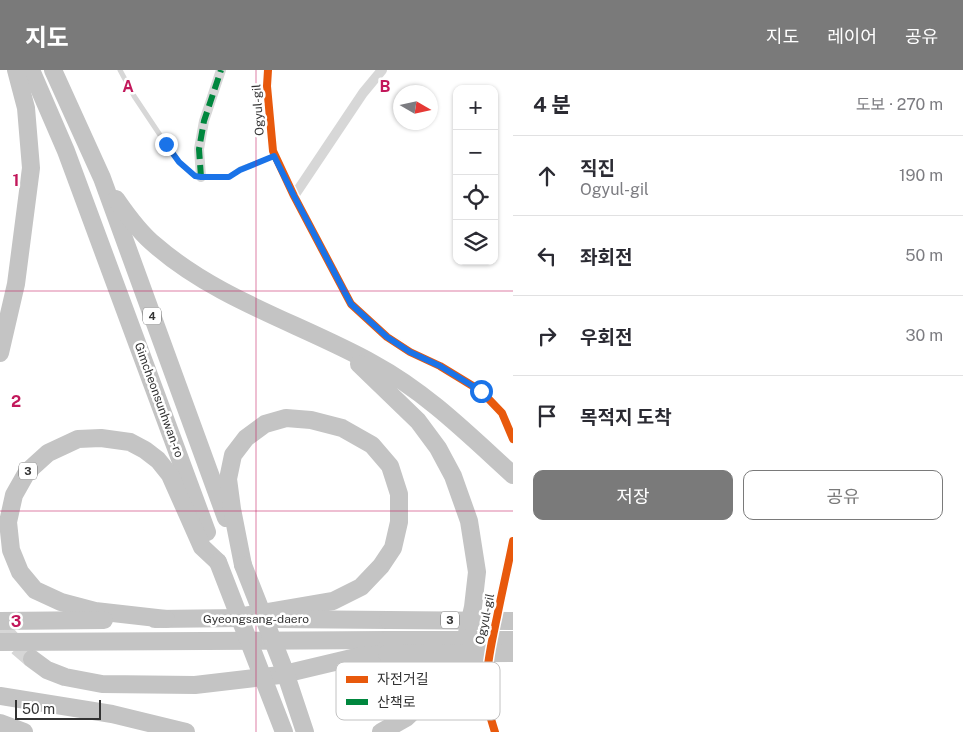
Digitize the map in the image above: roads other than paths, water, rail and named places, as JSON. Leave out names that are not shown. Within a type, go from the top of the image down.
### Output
[{"type":"highway","points":[[0,353],[16,284],[31,168],[26,108],[16,70]]},
{"type":"highway","name":"Gimcheonsunhwan-ro","points":[[31,70],[66,151],[218,562],[284,732]]},
{"type":"highway","name":"Gimcheonsunhwan-ro","points":[[53,70],[102,178],[243,565],[284,669],[305,732]]},
{"type":"highway","points":[[102,178],[125,212],[153,244],[196,275],[236,298],[344,349],[394,376],[428,400],[513,475]]},
{"type":"highway","points":[[344,349],[418,420],[438,448],[453,476],[469,521],[477,572],[474,607],[464,646],[456,662]]},
{"type":"highway","points":[[232,618],[333,601],[360,587],[382,566],[393,548],[399,522],[399,494],[390,466],[372,444],[342,428],[311,420],[286,418],[265,424],[246,438],[233,455],[228,479],[243,565]]},
{"type":"highway","name":"3","points":[[166,619],[95,611],[61,602],[35,590],[20,572],[11,550],[8,522],[14,495],[28,472],[48,453],[78,439],[101,438],[130,442],[158,460],[170,475],[202,546],[218,562]]},
{"type":"highway","name":"Gyeongsang-daero","points":[[0,621],[232,618],[513,621]]},
{"type":"highway","name":"Gyeongsang-daero","points":[[0,642],[388,647],[513,640]]},
{"type":"highway","points":[[32,659],[46,670],[65,678],[102,684],[195,686],[280,676],[388,647],[513,653]]},
{"type":"highway","points":[[0,696],[146,732]]},
{"type":"highway","points":[[0,696],[112,714],[186,732]]},
{"type":"highway","points":[[381,732],[402,720]]},
{"type":"highway","points":[[0,723],[24,732]]},
{"type":"street","points":[[201,177],[199,149],[204,121],[221,70]]},
{"type":"street","name":"Ogyul-gil","points":[[268,70],[267,86],[272,151],[351,304],[387,337],[410,352],[440,366],[481,391],[502,413],[513,439]]},
{"type":"street","points":[[294,196],[363,93],[382,70]]},
{"type":"street","name":"Ogyul-gil","points":[[487,662],[513,541]]},
{"type":"street","name":"Ogyul-gil","points":[[491,720],[495,732]]},
{"type":"lane","points":[[120,70],[134,96],[179,162],[195,176],[229,177],[240,170],[274,156]]},
{"type":"tunnel","points":[[0,627],[32,659]]}]
